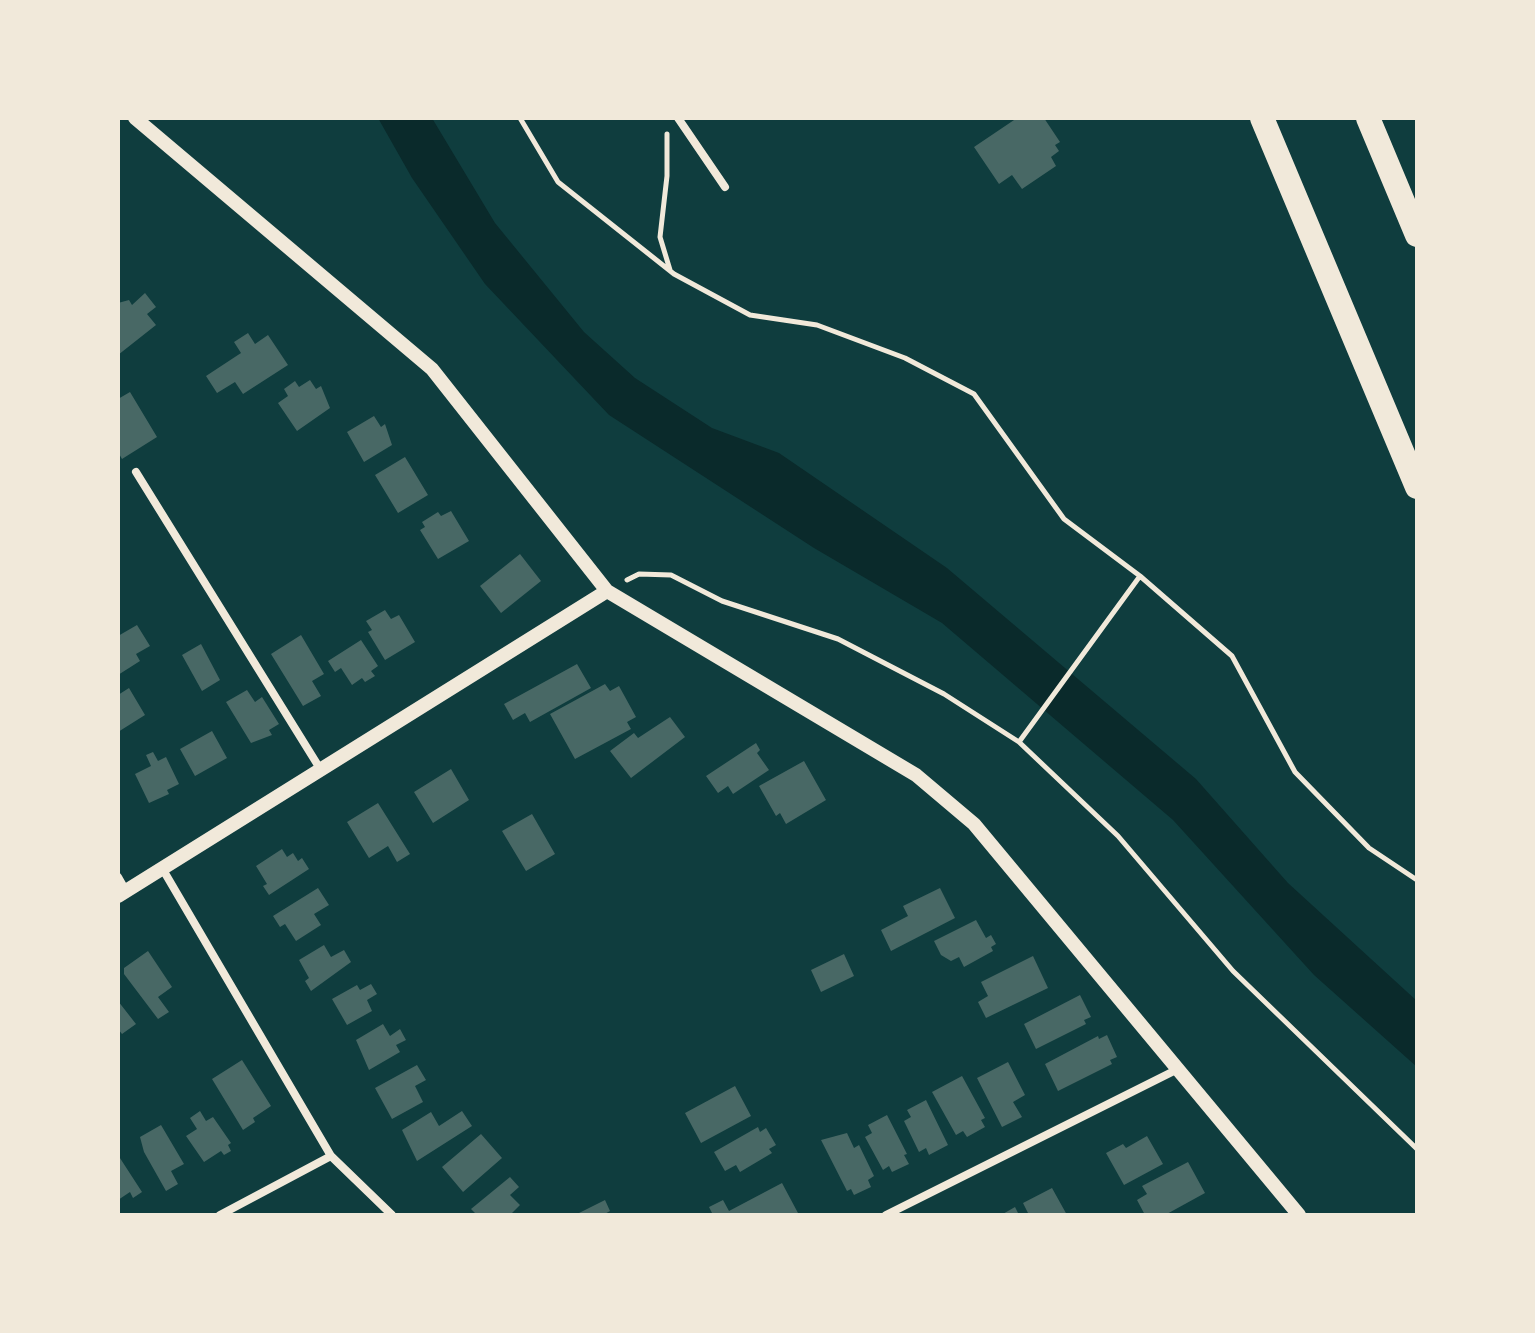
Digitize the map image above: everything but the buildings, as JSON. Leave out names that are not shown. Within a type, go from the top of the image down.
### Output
[{"type":"highway","points":[[1262,118],[1417,487]]},
{"type":"highway","points":[[1368,118],[1417,235]]},
{"type":"street","points":[[135,118],[432,369],[607,591],[916,775],[974,824],[1299,1215]]},
{"type":"street","points":[[678,118],[725,187]]},
{"type":"street","points":[[136,472],[319,767]]},
{"type":"street","points":[[118,877],[122,893],[319,767],[607,591]]},
{"type":"street","points":[[161,867],[331,1156],[392,1215]]},
{"type":"street","points":[[886,1215],[1178,1069]]},
{"type":"street","points":[[220,1215],[331,1156]]},
{"type":"path","points":[[520,118],[558,182],[671,272],[750,315],[817,325],[905,358],[974,394],[1064,519],[1140,576],[1232,656],[1295,772],[1369,848],[1417,880]]},
{"type":"path","points":[[666,131],[669,144],[660,237],[671,272]]},
{"type":"path","points":[[607,591],[639,574],[671,575],[722,601],[838,639],[944,694],[1019,742],[1118,836],[1233,971],[1417,1149]]},
{"type":"path","points":[[1019,742],[1140,576]]},
{"type":"water","points":[[378,118],[432,118],[495,223],[584,332],[635,378],[712,428],[779,453],[947,568],[1196,779],[1288,883],[1417,1001],[1417,1067],[1314,975],[1173,820],[942,623],[814,548],[609,415],[485,284],[412,178]]}]
